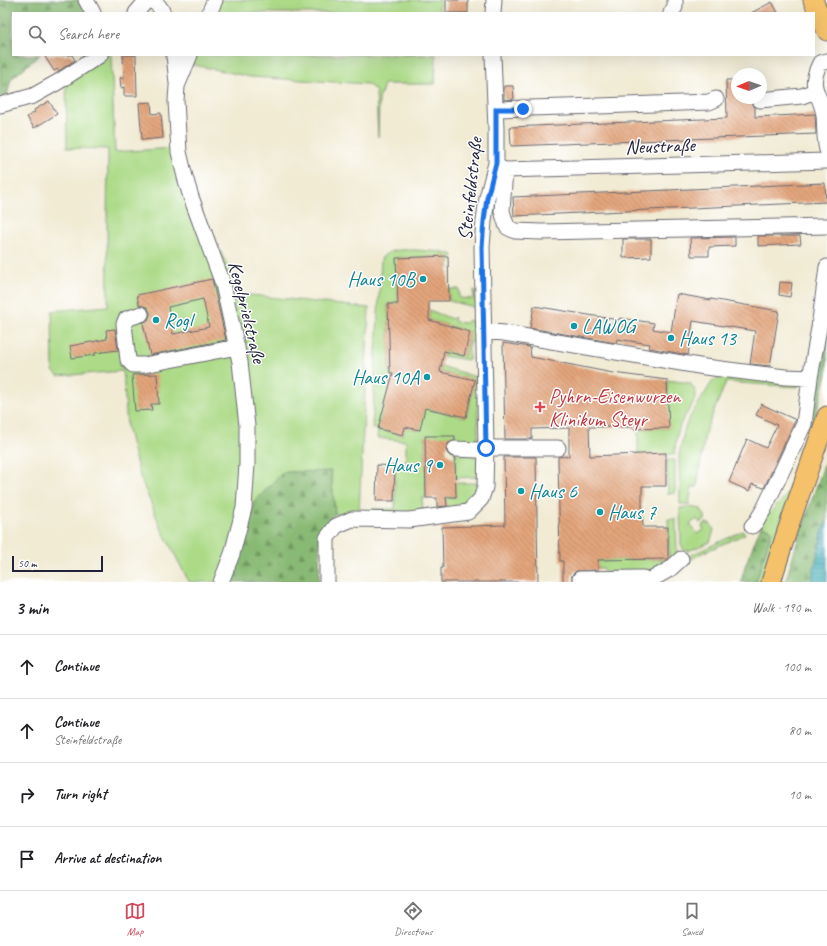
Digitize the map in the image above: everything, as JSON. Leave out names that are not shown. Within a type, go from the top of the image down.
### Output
[{"type":"main road","points":[[813,0],[827,31]]},
{"type":"main road","points":[[771,582],[786,531],[827,416]]},
{"type":"street","points":[[86,0],[92,12]]},
{"type":"street","points":[[137,12],[147,0],[156,4],[162,12]]},
{"type":"street","points":[[209,12],[215,0]]},
{"type":"street","points":[[493,12],[494,0]]},
{"type":"street","points":[[672,12],[675,7],[675,0]]},
{"type":"street","points":[[0,105],[33,96],[98,56]]},
{"type":"street","points":[[174,56],[177,86]]},
{"type":"street","name":"Kegelprielstraße","points":[[190,56],[177,86],[176,120],[181,162],[191,197],[223,284],[237,347],[248,426],[244,508],[232,554],[221,582]]},
{"type":"street","name":"Steinfeldstraße","points":[[327,582],[327,538],[336,526],[352,519],[409,520],[468,512],[481,499],[484,487],[486,448],[483,256],[484,221],[487,198],[501,167],[493,56]]},
{"type":"street","points":[[827,61],[820,63],[816,72],[814,85],[824,116],[824,137],[827,150]]},
{"type":"street","points":[[767,99],[802,96],[815,91]]},
{"type":"street","points":[[496,109],[709,102],[716,99]]},
{"type":"street","name":"Neustraße","points":[[501,167],[827,161]]},
{"type":"street","points":[[501,167],[502,211],[507,227],[515,231],[541,232],[827,226]]},
{"type":"street","points":[[752,526],[764,509],[804,424],[827,267]]},
{"type":"street","points":[[141,314],[126,319],[124,324],[128,360],[133,365],[144,365],[237,347]]},
{"type":"street","points":[[484,331],[504,333],[705,367],[785,377],[810,378]]},
{"type":"street","points":[[455,449],[476,450],[486,448],[558,448]]},
{"type":"street","points":[[580,579],[643,578],[647,582],[670,569],[681,559]]},
{"type":"green space","points":[[0,0],[82,0],[88,12],[12,12],[12,56],[39,56],[11,79],[6,100],[0,102]]},
{"type":"green space","points":[[218,0],[440,0],[439,12],[212,12]]},
{"type":"green space","points":[[103,56],[111,56],[115,152],[174,148],[215,240],[242,294],[369,308],[359,512],[335,514],[331,471],[255,501],[231,582],[189,582],[161,528],[140,477],[127,427],[123,371],[58,376],[53,371],[52,311],[108,306],[108,149],[67,148],[66,80]]},
{"type":"green space","points":[[193,56],[436,56],[435,84],[384,84],[379,100],[378,137],[376,91],[368,84],[251,77],[190,64]]},
{"type":"green space","points":[[401,250],[444,252],[453,255],[448,268],[447,256],[397,258],[398,304],[388,304],[390,373],[394,373],[378,429],[372,429],[381,259],[384,255],[392,251]]},
{"type":"green space","points":[[449,289],[459,289],[459,298],[473,299],[475,290],[476,312],[474,307],[449,301]]},
{"type":"green space","points":[[429,310],[452,319],[454,317],[455,322],[465,323],[468,320],[479,324],[479,342],[469,342],[469,360],[443,356],[444,351],[464,356],[470,332],[429,320]]},
{"type":"green space","points":[[827,328],[827,374],[816,415],[812,413]]},
{"type":"green space","points":[[441,366],[476,377],[478,380],[478,442],[476,444],[455,443],[454,436],[425,437],[426,498],[422,498],[423,513],[373,512],[372,509],[395,509],[395,466],[406,462],[406,441],[377,438],[378,429],[403,435],[405,427],[420,430],[426,400],[432,410],[466,417],[475,380],[440,372]]},
{"type":"green space","points":[[720,377],[798,383],[798,387],[726,382],[705,433],[697,487],[692,487],[689,504],[680,504],[679,455],[685,427],[712,382]]},
{"type":"green space","points":[[667,380],[690,383],[696,392],[693,404],[681,423],[676,438],[675,454],[638,455],[638,429],[668,428]]},
{"type":"green space","points":[[812,413],[818,416],[761,582],[756,582],[772,531],[761,526],[764,518],[786,496],[809,431]]},
{"type":"green space","points":[[455,453],[477,456],[478,477],[455,478]]},
{"type":"green space","points":[[827,457],[827,521],[824,526],[811,582],[785,582],[800,533]]},
{"type":"green space","points":[[667,460],[675,460],[675,493],[668,494]]},
{"type":"green space","points":[[331,471],[335,514],[327,522],[320,533],[319,582],[231,582],[255,501],[283,472]]},
{"type":"green space","points":[[455,483],[478,483],[478,490],[471,504],[437,511],[437,507],[447,507],[446,497],[456,497]]},
{"type":"green space","points":[[689,507],[701,509],[705,516],[705,520],[700,523],[697,519],[690,524],[697,534],[704,530],[702,526],[706,523],[710,524],[714,530],[710,542],[688,551],[683,549],[681,544],[680,508]]},
{"type":"green space","points":[[668,519],[676,519],[677,552],[673,559],[666,564],[658,569],[650,571],[604,572],[603,568],[598,568],[597,560],[669,559]]},
{"type":"green space","points":[[761,526],[772,530],[756,582],[741,582],[745,566]]},
{"type":"green space","points":[[743,531],[745,534],[698,555],[681,567],[688,557],[693,554]]},
{"type":"water","points":[[827,521],[827,582],[811,582],[824,526]]},
{"type":"building","points":[[446,0],[468,0],[468,12],[446,12]]},
{"type":"building","points":[[772,2],[777,12],[753,12]]},
{"type":"building","points":[[45,56],[73,56],[75,60],[59,71],[58,69],[54,71]]},
{"type":"building","points":[[123,56],[136,56],[137,96],[124,96],[124,87],[121,88],[120,78],[124,78]]},
{"type":"building","points":[[726,80],[731,80],[731,104],[752,104],[755,107],[755,117],[815,114],[816,134],[511,146],[510,127],[727,118]]},
{"type":"building","points":[[504,86],[513,86],[514,99],[504,100]]},
{"type":"building","points":[[49,101],[57,114],[34,128],[27,117],[35,112],[34,110]]},
{"type":"building","points":[[151,102],[152,114],[161,113],[163,138],[142,140],[139,103]]},
{"type":"building","points":[[825,183],[826,202],[514,216],[513,197]]},
{"type":"building","points":[[758,236],[800,236],[801,244],[758,246]]},
{"type":"building","points":[[735,237],[735,246],[709,247],[709,256],[691,256],[690,238]]},
{"type":"building","points":[[623,239],[651,239],[651,257],[623,258]]},
{"type":"building","name":"Haus 10A","points":[[448,256],[449,301],[429,301],[429,320],[470,332],[464,356],[444,351],[440,372],[475,380],[466,417],[425,408],[420,430],[405,427],[403,435],[378,429],[393,373],[390,373],[388,304],[398,304],[396,258]]},
{"type":"building","name":"Rogl","points":[[212,279],[226,340],[150,355],[143,323],[148,320],[150,312],[147,307],[139,305],[137,295]],"holes":[[[203,299],[209,327],[173,334],[168,307]]]},
{"type":"building","points":[[780,282],[792,283],[790,297],[779,295]]},
{"type":"building","name":"Haus 13","points":[[677,294],[779,311],[770,366],[750,364],[755,331],[693,321],[688,355],[649,348],[650,344],[617,339],[616,343],[530,328],[534,306],[619,320],[620,318],[654,323],[653,329],[671,332]]},
{"type":"building","points":[[115,329],[118,350],[72,358],[70,346],[107,339],[106,330]]},
{"type":"building","points":[[503,343],[530,347],[531,357],[613,373],[667,380],[669,428],[633,429],[632,427],[589,427],[590,456],[666,453],[666,486],[642,486],[642,506],[643,527],[668,527],[668,559],[598,560],[598,570],[576,571],[572,575],[572,582],[563,582],[563,561],[560,561],[558,457],[569,456],[569,428],[532,429],[532,439],[505,439]]},
{"type":"building","points":[[157,374],[159,404],[151,404],[152,410],[135,411],[132,375]]},
{"type":"building","points":[[761,404],[796,420],[764,488],[752,484],[749,491],[729,482],[747,439],[766,448],[777,425],[756,415]]},
{"type":"building","name":"Haus 9","points":[[425,436],[455,436],[455,440],[448,444],[446,449],[450,456],[455,458],[456,497],[446,497],[447,506],[437,507],[437,498],[426,498]]},
{"type":"building","points":[[504,457],[536,457],[538,582],[441,582],[441,568],[443,568],[442,527],[505,525]]},
{"type":"building","points":[[377,465],[395,466],[394,501],[376,501]]},
{"type":"place","name":"Haus 10B","points":[[423,279]]},
{"type":"place","name":"Rogl","points":[[156,320]]},
{"type":"place","name":"LAWOG","points":[[574,326]]},
{"type":"place","name":"Haus 13","points":[[671,338]]},
{"type":"place","name":"Haus 10A","points":[[427,377]]},
{"type":"place","name":"Pyhrn-Eisenwurzen Klinikum Steyr","points":[[540,407]]},
{"type":"place","name":"Haus 9","points":[[440,465]]},
{"type":"place","name":"Haus 6","points":[[521,491]]},
{"type":"place","name":"Haus 7","points":[[600,512]]},
{"type":"route","points":[[486,448],[482,247],[487,198],[496,163],[496,109],[523,109]]}]
